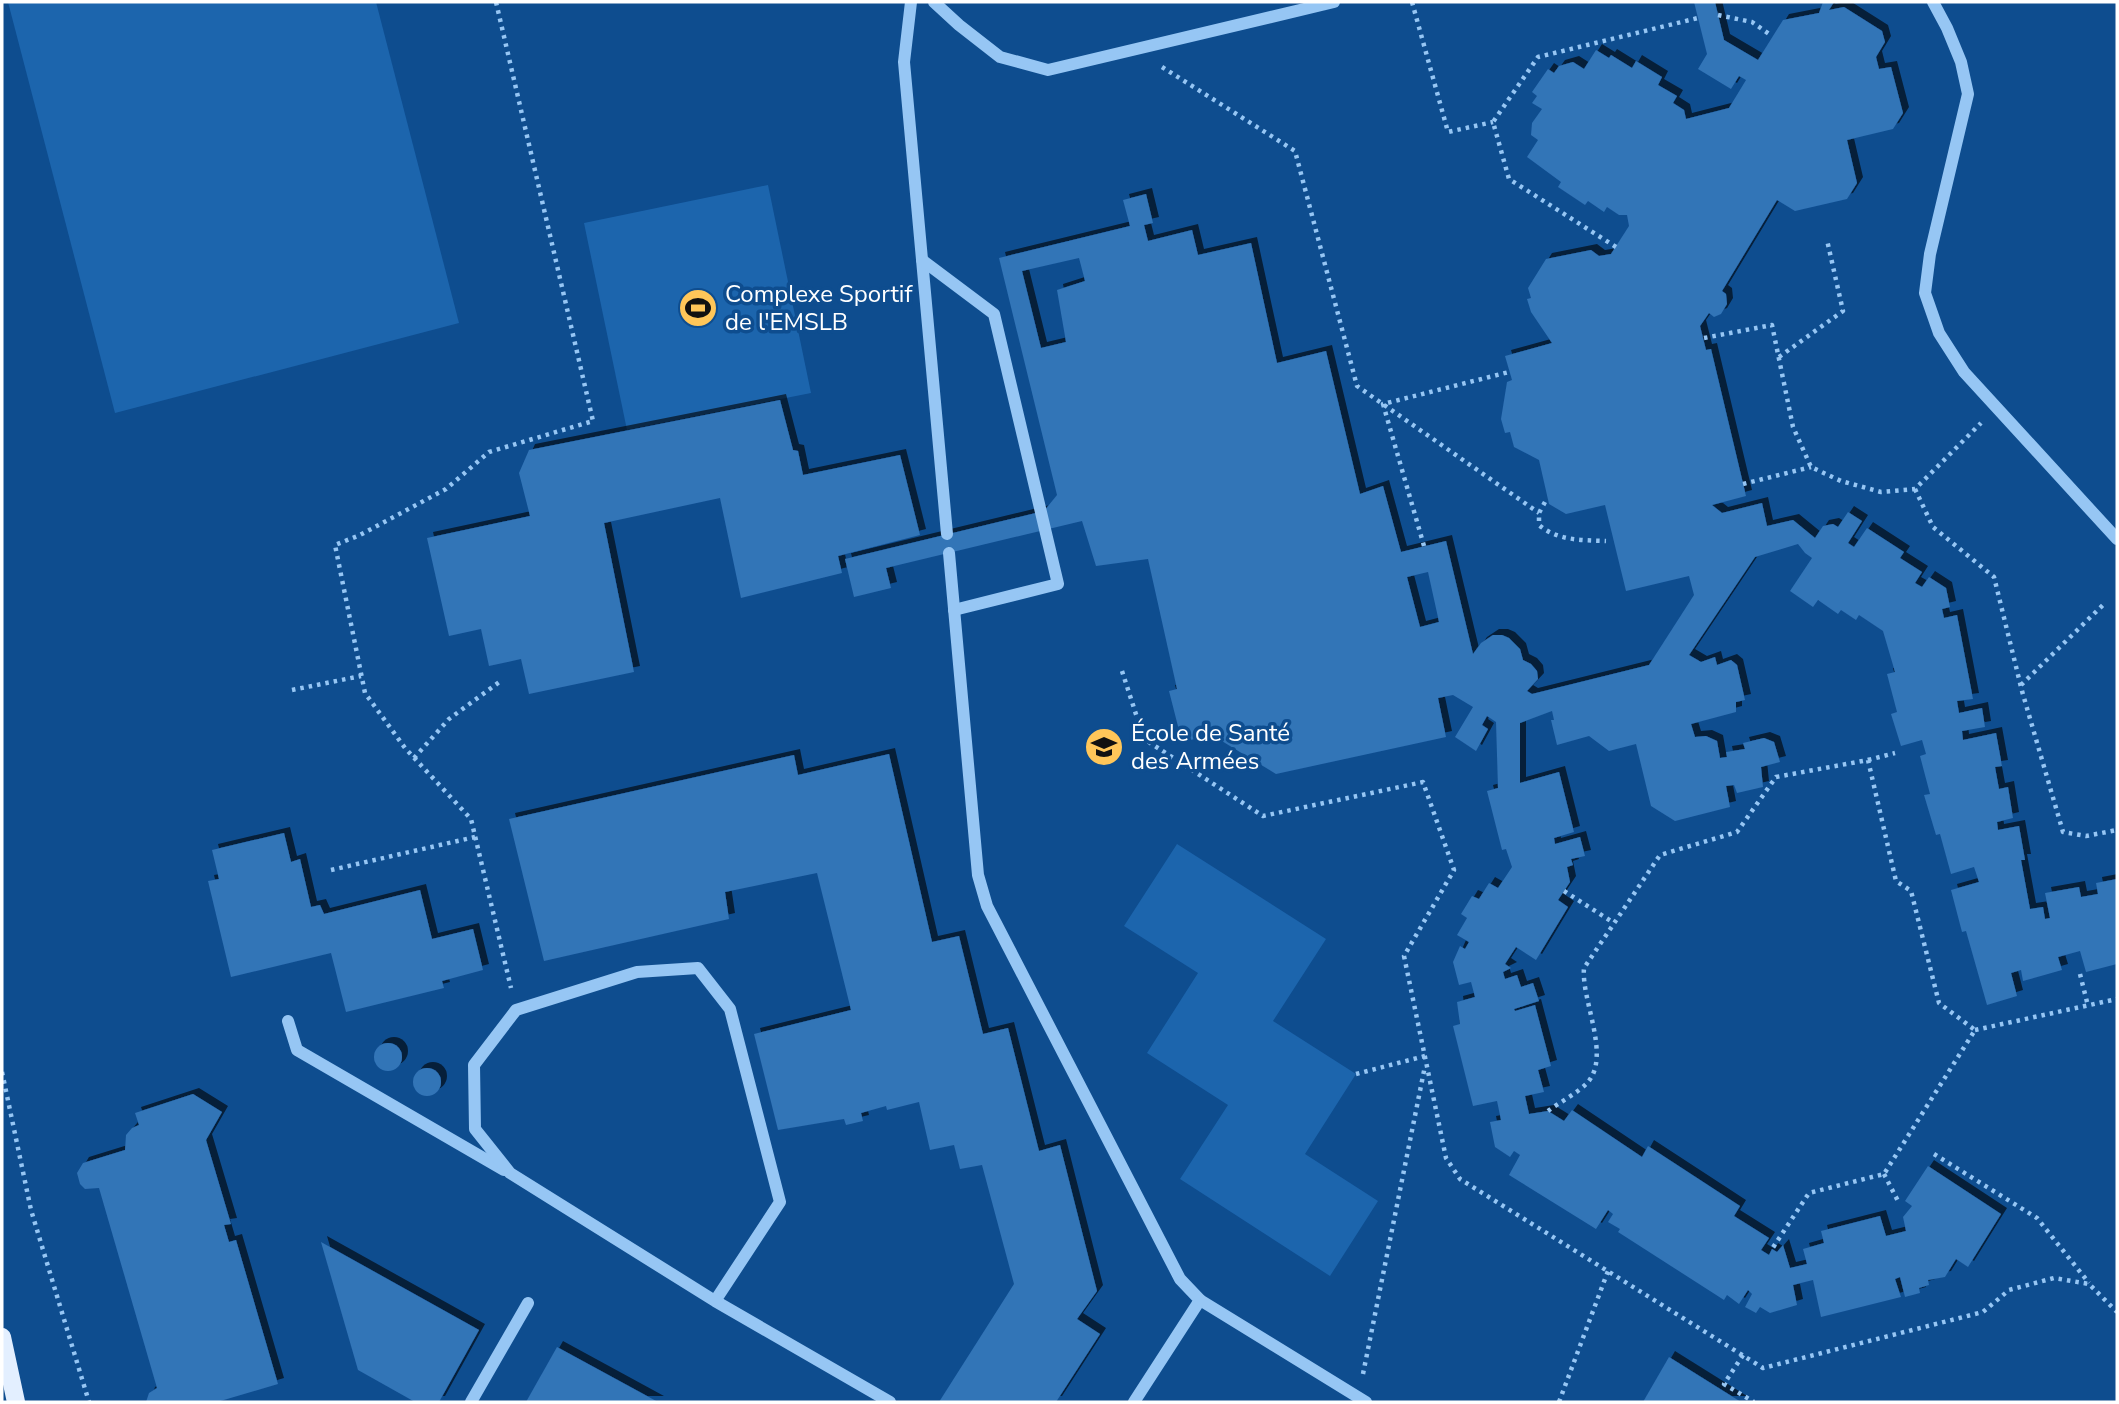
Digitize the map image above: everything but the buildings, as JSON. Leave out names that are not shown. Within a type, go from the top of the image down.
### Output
[{"type":"main road","points":[[2,1337],[16,1402]]},
{"type":"main road","points":[[2,1392],[6,1402]]},
{"type":"lane","points":[[911,2],[904,62],[947,534]]},
{"type":"lane","points":[[934,2],[1000,57],[1048,70],[1334,2]]},
{"type":"lane","points":[[1933,2],[1961,62],[1968,94],[1930,254],[1926,293],[1939,333],[1964,372],[2117,538]]},
{"type":"lane","points":[[922,260],[994,314],[1058,584],[954,610]]},
{"type":"lane","points":[[949,553],[978,875],[986,906],[1180,1279],[1200,1300],[1366,1402]]},
{"type":"lane","points":[[510,1173],[475,1129],[474,1065],[516,1010],[637,972],[698,968],[730,1009],[780,1202],[715,1301]]},
{"type":"lane","points":[[288,1021],[297,1050],[510,1173],[715,1301],[890,1402]]},
{"type":"lane","points":[[1133,1402],[1200,1300]]},
{"type":"lane","points":[[471,1402],[528,1303]]},
{"type":"path","points":[[496,2],[593,421],[489,452],[446,489],[335,545],[365,693],[414,758],[471,819],[516,1010]]},
{"type":"path","points":[[1412,2],[1448,132],[1493,122],[1538,57],[1698,18]]},
{"type":"path","points":[[1718,15],[1752,22],[1772,36]]},
{"type":"path","points":[[1136,50],[1295,151],[1357,386],[1539,513]]},
{"type":"path","points":[[1493,122],[1509,179],[1616,247]]},
{"type":"path","points":[[1779,358],[1843,310],[1827,240]]},
{"type":"path","points":[[1704,338],[1772,325],[1793,427],[1811,467]]},
{"type":"path","points":[[1383,404],[1509,372]]},
{"type":"path","points":[[1383,404],[1424,547]]},
{"type":"path","points":[[1743,484],[1811,467],[1841,481],[1881,492],[1915,489],[1996,407]]},
{"type":"path","points":[[1915,489],[1933,527],[1994,577],[2021,685],[2063,832],[2085,836],[2117,830]]},
{"type":"path","points":[[1545,502],[1539,513],[1539,525],[1548,533],[1570,539],[1606,541]]},
{"type":"path","points":[[2021,685],[2106,601]]},
{"type":"path","points":[[1122,671],[1144,739],[1263,816],[1423,782],[1454,870],[1404,956],[1446,1158],[1460,1179],[1763,1368],[1983,1312],[2009,1290],[2054,1278],[2089,1284]]},
{"type":"path","points":[[292,690],[361,676]]},
{"type":"path","points":[[414,758],[449,719],[502,680]]},
{"type":"path","points":[[1548,1111],[1589,1081],[1597,1063],[1594,1031],[1583,981],[1584,968],[1660,855],[1737,832],[1776,777],[1895,753]]},
{"type":"path","points":[[1868,760],[1896,881],[1911,891],[1939,1003],[1975,1030]]},
{"type":"path","points":[[331,870],[475,837]]},
{"type":"path","points":[[1564,891],[1615,923]]},
{"type":"path","points":[[2080,974],[2088,1006]]},
{"type":"path","points":[[1772,1249],[1809,1193],[1884,1174],[1975,1030],[2117,999]]},
{"type":"path","points":[[1356,1074],[1425,1059]]},
{"type":"path","points":[[1362,1381],[1425,1059]]},
{"type":"path","points":[[2,1072],[31,1210],[89,1402]]},
{"type":"path","points":[[1934,1154],[2037,1218],[2089,1284],[2117,1312]]},
{"type":"path","points":[[1884,1174],[1899,1203]]},
{"type":"path","points":[[1559,1402],[1608,1271]]},
{"type":"path","points":[[1743,1355],[1724,1384],[1754,1402]]},
{"type":"shaded area","points":[[8,2],[376,2],[459,323],[115,413]]},
{"type":"shaded area","name":"Complexe Sportif de l'EMSLB","points":[[768,185],[811,393],[627,430],[584,223]]},
{"type":"shaded area","points":[[1177,844],[1326,939],[1273,1021],[1356,1074],[1305,1154],[1378,1201],[1330,1276],[1180,1179],[1228,1105],[1147,1053],[1198,973],[1124,926]]},
{"type":"place","name":"Complexe Sportif de l'EMSLB","points":[[698,308]]},
{"type":"place","name":"École de Santé des Armées","points":[[1104,747]]}]
